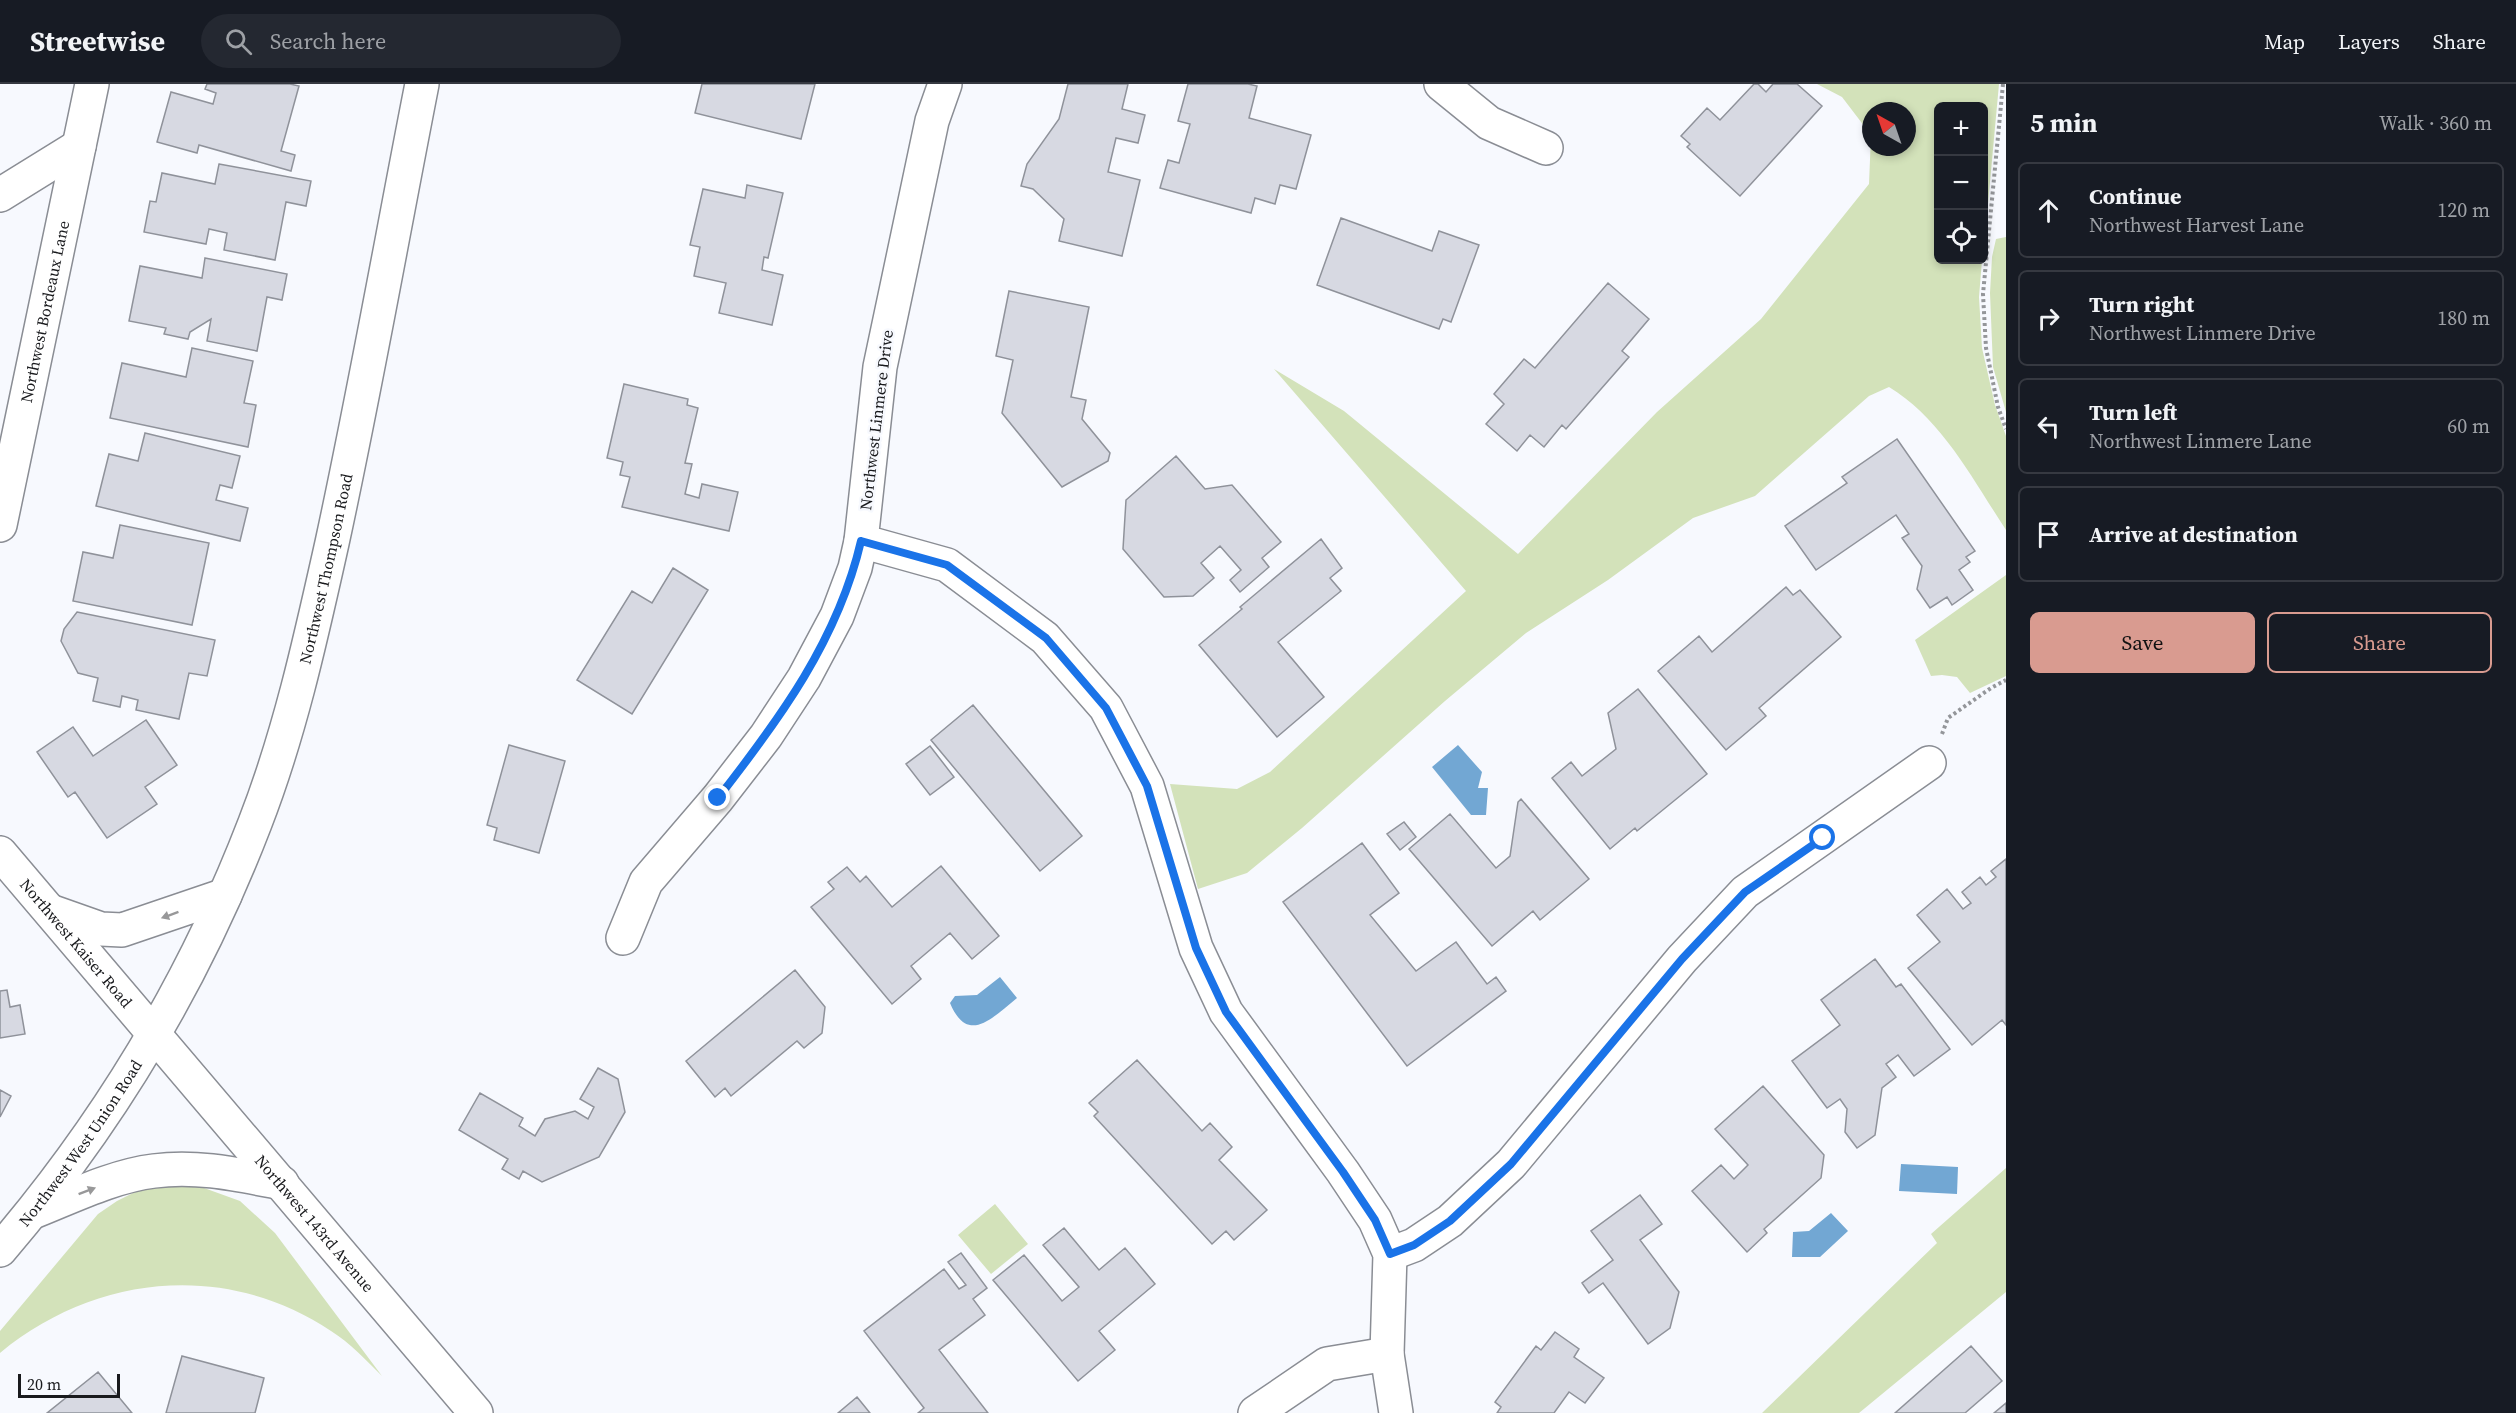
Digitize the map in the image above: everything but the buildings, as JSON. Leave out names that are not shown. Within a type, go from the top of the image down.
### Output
[{"type":"street","name":"Northwest Bordeaux Lane","points":[[0,525],[5,474],[92,84]]},
{"type":"street","name":"Northwest Thompson Road","points":[[154,1032],[181,985],[225,895],[256,821],[307,659],[345,486],[422,84]]},
{"type":"street","name":"Northwest Linmere Drive","points":[[623,938],[646,882],[718,798],[766,736],[804,678],[837,616],[855,568],[861,541],[880,367],[932,121],[945,84]]},
{"type":"street","points":[[1441,84],[1489,123],[1546,148]]},
{"type":"street","points":[[0,195],[79,146]]},
{"type":"street","points":[[861,541],[947,565],[1046,638],[1106,708],[1147,786],[1196,948],[1226,1012],[1343,1172],[1375,1220],[1390,1254],[1388,1354],[1396,1413]]},
{"type":"street","points":[[1390,1254],[1414,1245],[1450,1221],[1511,1164],[1682,959],[1745,892],[1929,764]]},
{"type":"street","name":"Northwest Kaiser Road","points":[[0,853],[154,1032]]},
{"type":"street","points":[[48,911],[100,928],[122,930],[225,895]]},
{"type":"street","name":"Northwest 143rd Avenue","points":[[154,1032],[476,1413]]},
{"type":"street","name":"Northwest West Union Road","points":[[0,1250],[33,1212],[78,1153],[122,1088],[154,1032]]},
{"type":"street","points":[[33,1212],[117,1180],[153,1171],[214,1170],[282,1183]]},
{"type":"street","points":[[1255,1413],[1327,1364],[1388,1354]]},
{"type":"path","points":[[2003,84],[1983,294],[1986,348],[1998,407],[2006,429]]},
{"type":"path","points":[[1929,764],[1948,718],[1991,687],[2006,680]]},
{"type":"green space","points":[[1817,84],[1999,84],[1988,204],[1988,102],[1934,102],[1934,264],[1982,264],[1979,297],[1982,348],[1995,405],[2006,436],[2006,530],[1941,433],[1908,400],[1889,387],[1869,396],[1755,496],[1693,518],[1608,580],[1526,633],[1247,873],[1198,889],[1170,784],[1237,789],[1270,772],[1466,591],[1274,369],[1344,411],[1518,554],[1657,412],[1761,319],[1869,184],[1870,156],[1916,156],[1916,102],[1862,102],[1862,123],[1842,97]]},
{"type":"green space","points":[[2006,237],[2006,412],[1993,367],[1990,293],[1992,257],[1996,239]]},
{"type":"green space","points":[[2006,575],[2006,676],[1970,693],[1957,677],[1931,676],[1915,640]]},
{"type":"green space","points":[[2006,1168],[2006,1292],[1859,1413],[1762,1413],[1937,1243],[1931,1234]]},
{"type":"green space","points":[[193,1184],[240,1201],[275,1233],[382,1376],[338,1336],[291,1309],[248,1294],[205,1286],[162,1286],[119,1293],[77,1306],[37,1327],[0,1353],[0,1331],[98,1214],[117,1201],[145,1187]]},
{"type":"green space","points":[[995,1204],[1028,1244],[991,1274],[958,1235]]},
{"type":"water","points":[[1458,745],[1482,772],[1478,788],[1488,788],[1486,815],[1471,815],[1432,767]]},
{"type":"water","points":[[1000,977],[1017,998],[981,1024],[965,1023],[957,1016],[950,1003],[955,996],[977,995]]},
{"type":"water","points":[[1901,1164],[1958,1167],[1957,1194],[1899,1191]]},
{"type":"water","points":[[1831,1213],[1848,1231],[1820,1257],[1792,1257],[1793,1232],[1809,1231]]},
{"type":"route","points":[[718,798],[766,736],[804,678],[837,616],[855,568],[861,541],[947,565],[1046,638],[1106,708],[1147,786],[1196,948],[1226,1012],[1343,1172],[1375,1220],[1390,1254],[1414,1245],[1450,1221],[1511,1164],[1682,959],[1745,892],[1823,838]]}]
